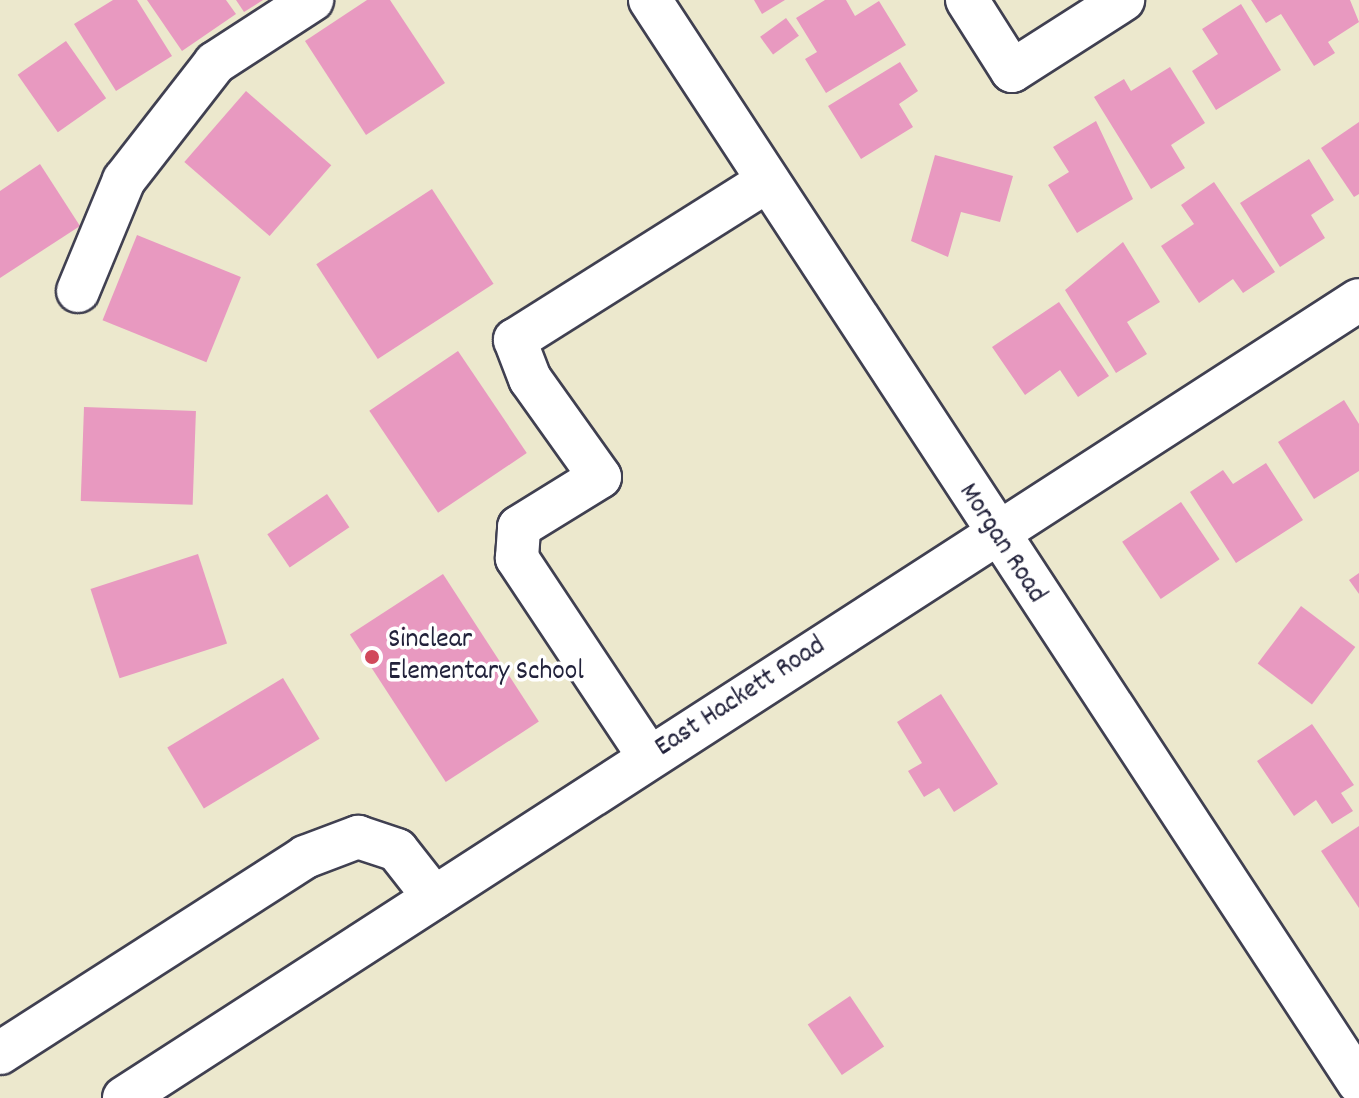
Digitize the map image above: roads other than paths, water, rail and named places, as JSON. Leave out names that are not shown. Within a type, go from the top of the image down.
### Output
[{"type":"street","points":[[78,291],[124,180],[215,63],[312,0]]},
{"type":"street","name":"Morgan Road","points":[[650,0],[993,533],[1359,1083]]},
{"type":"street","points":[[967,0],[1012,71],[1123,0]]},
{"type":"street","points":[[649,757],[517,558],[519,527],[600,477],[530,379],[515,340],[766,182]]},
{"type":"street","name":"East Hackett Road","points":[[124,1098],[993,533],[1359,300]]},
{"type":"street","points":[[0,1053],[305,857],[358,837],[397,850],[434,897]]},
{"type":"place","name":"Sinclear Elementary School","points":[[372,657]]}]
